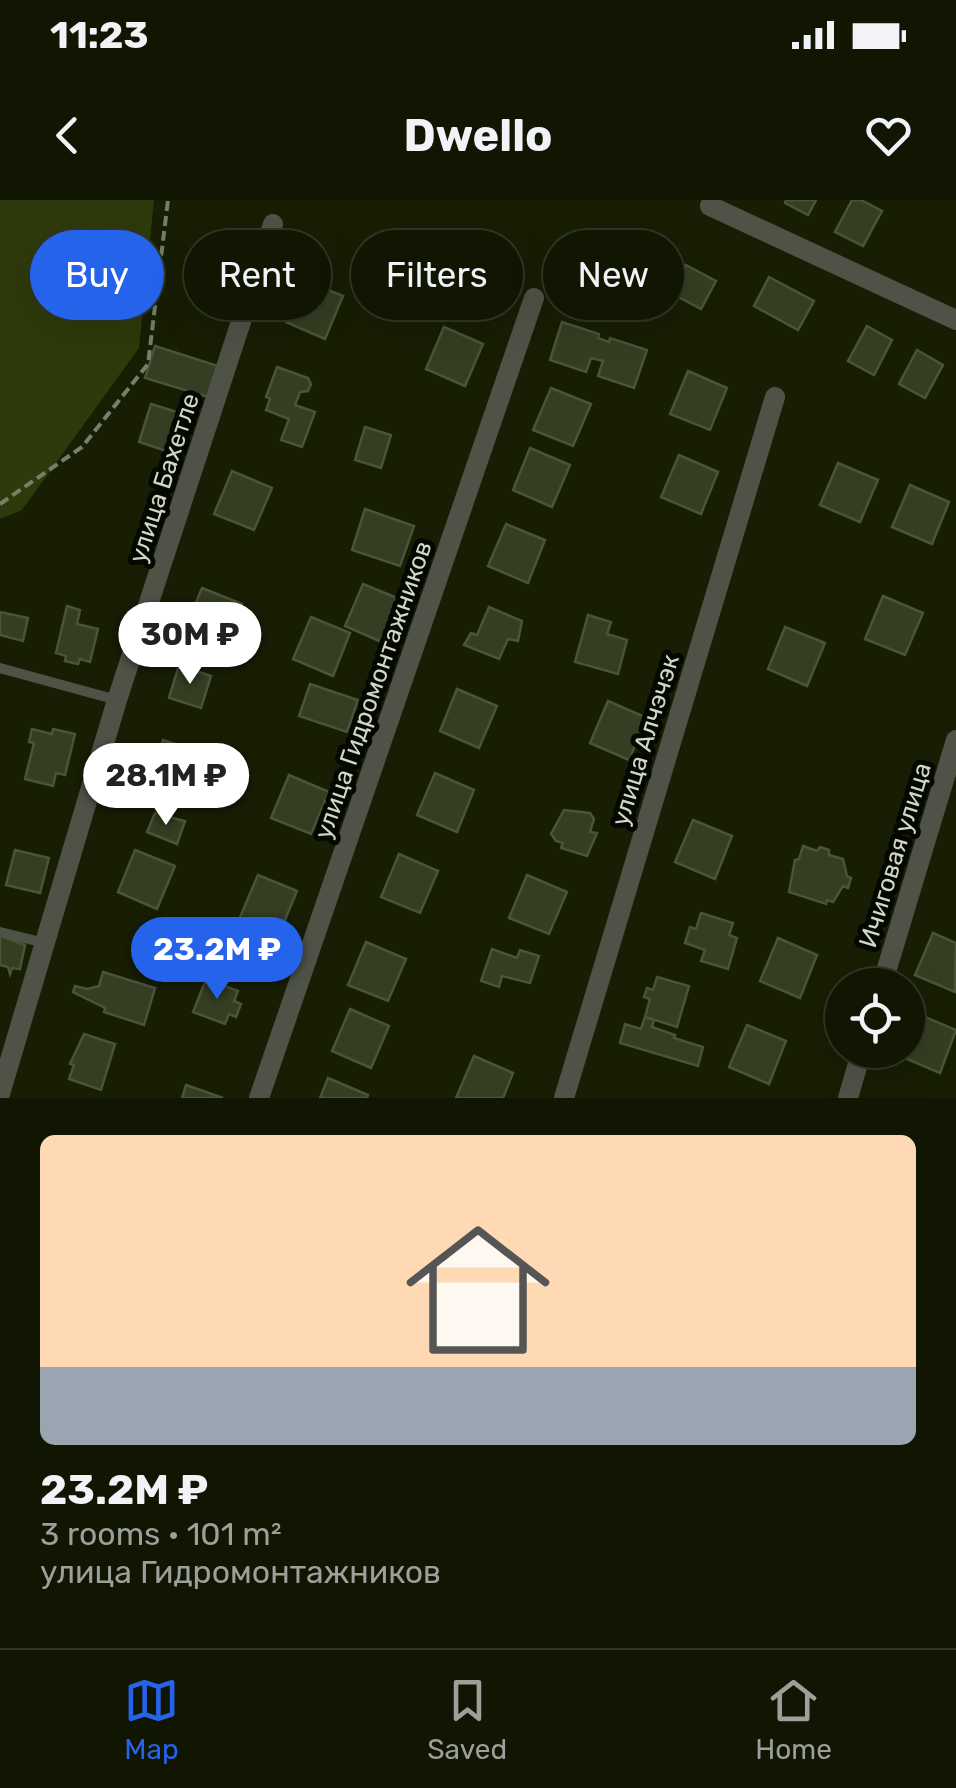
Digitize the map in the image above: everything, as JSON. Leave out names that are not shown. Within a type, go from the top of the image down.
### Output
[{"type":"street","points":[[710,206],[956,320]]},
{"type":"street","name":"улица Бахетле","points":[[0,1094],[117,700],[273,224]]},
{"type":"street","name":"улица Гидромонтажников","points":[[259,1098],[534,298]]},
{"type":"street","name":"улица Алчэчэк","points":[[564,1098],[775,397]]},
{"type":"street","name":"Ичиговая улица","points":[[887,968],[956,740]]},
{"type":"street","points":[[848,1098],[857,1068]]},
{"type":"lane","points":[[0,668],[117,700]]},
{"type":"lane","points":[[0,932],[45,943]]},
{"type":"path","points":[[0,504],[82,447],[148,364],[168,200]]},
{"type":"green space","points":[[0,200],[154,200],[151,230],[30,230],[30,320],[142,320],[139,348],[22,510],[0,519]]},
{"type":"building","points":[[816,200],[808,215],[785,203]]},
{"type":"building","points":[[852,200],[861,200],[882,211],[863,246],[835,232]]},
{"type":"building","points":[[686,265],[716,281],[701,309],[684,300]]},
{"type":"building","points":[[769,277],[814,301],[798,330],[754,306]]},
{"type":"building","points":[[331,291],[343,296],[325,339],[286,322],[331,320]]},
{"type":"building","points":[[562,322],[599,334],[598,338],[609,342],[610,338],[647,350],[634,388],[598,376],[603,361],[591,358],[586,372],[550,360]]},
{"type":"building","points":[[867,326],[892,340],[874,375],[848,361]]},
{"type":"building","points":[[444,327],[483,344],[465,386],[426,369]]},
{"type":"building","points":[[155,346],[218,366],[208,397],[145,378]]},
{"type":"building","points":[[917,350],[943,365],[925,398],[899,384]]},
{"type":"building","points":[[277,367],[308,378],[311,384],[308,391],[300,392],[295,405],[315,412],[302,447],[281,440],[289,419],[266,410],[270,399],[266,397]]},
{"type":"building","points":[[688,371],[727,388],[710,430],[670,414]]},
{"type":"building","points":[[551,388],[591,404],[573,446],[533,430]]},
{"type":"building","points":[[151,404],[190,416],[178,455],[139,442]]},
{"type":"building","points":[[365,427],[391,435],[381,468],[355,460]]},
{"type":"building","points":[[530,448],[570,465],[552,507],[513,490]]},
{"type":"building","points":[[679,455],[718,472],[701,514],[661,497]]},
{"type":"building","points":[[838,463],[878,480],[860,522],[820,505]]},
{"type":"building","points":[[232,471],[272,488],[254,530],[214,514]]},
{"type":"building","points":[[910,485],[949,502],[932,544],[892,527]]},
{"type":"building","points":[[365,509],[414,526],[400,566],[352,550]]},
{"type":"building","points":[[506,524],[545,540],[528,583],[488,566]]},
{"type":"building","points":[[363,584],[402,600],[384,643],[345,626]]},
{"type":"building","points":[[202,588],[242,604],[232,628],[192,612]]},
{"type":"building","points":[[883,596],[923,613],[905,655],[865,639]]},
{"type":"building","points":[[67,606],[80,610],[77,624],[98,629],[90,662],[65,661],[66,656],[56,653]]},
{"type":"building","points":[[489,607],[522,621],[518,641],[508,639],[499,659],[464,645],[471,633],[477,635]]},
{"type":"building","points":[[0,612],[28,618],[23,641],[0,635]]},
{"type":"building","points":[[588,615],[611,622],[607,634],[627,640],[618,674],[575,662]]},
{"type":"building","points":[[311,617],[350,633],[333,676],[293,659]]},
{"type":"building","points":[[785,627],[825,643],[807,686],[768,669]]},
{"type":"building","points":[[179,665],[211,676],[201,708],[169,698]]},
{"type":"building","points":[[310,684],[358,700],[347,732],[299,716]]},
{"type":"building","points":[[457,689],[497,706],[479,748],[440,731]]},
{"type":"building","points":[[608,701],[647,718],[629,760],[590,743]]},
{"type":"building","points":[[32,729],[75,734],[65,775],[56,773],[53,786],[25,779],[34,743],[29,742]]},
{"type":"building","points":[[163,740],[197,751],[181,802],[146,791]]},
{"type":"building","points":[[435,773],[474,790],[457,832],[417,815]]},
{"type":"building","points":[[289,775],[329,792],[311,834],[271,818]]},
{"type":"building","points":[[564,810],[590,813],[594,819],[590,832],[597,833],[587,856],[561,848],[563,843],[551,834]]},
{"type":"building","points":[[155,813],[185,821],[177,844],[147,832]]},
{"type":"building","points":[[693,820],[732,836],[715,879],[675,862]]},
{"type":"building","points":[[803,846],[817,851],[820,847],[843,859],[851,878],[848,888],[843,886],[833,902],[827,900],[826,904],[789,892],[795,860]]},
{"type":"building","points":[[15,850],[49,858],[40,893],[6,885]]},
{"type":"building","points":[[135,850],[175,866],[157,909],[118,892]]},
{"type":"building","points":[[399,854],[438,871],[420,913],[381,897]]},
{"type":"building","points":[[258,875],[297,891],[279,934],[240,917]]},
{"type":"building","points":[[527,875],[567,892],[549,934],[509,918]]},
{"type":"building","points":[[701,913],[733,923],[729,935],[737,938],[728,969],[701,961],[705,950],[685,943],[690,927],[696,929]]},
{"type":"building","points":[[933,933],[956,943],[955,992],[925,979],[925,968],[918,968]]},
{"type":"building","points":[[0,936],[25,945],[20,969],[12,968],[10,974],[8,967],[0,965]]},
{"type":"building","points":[[778,938],[817,955],[800,998],[760,981]]},
{"type":"building","points":[[366,942],[406,959],[388,1001],[348,985]]},
{"type":"building","points":[[492,949],[517,958],[520,950],[539,956],[530,983],[502,976],[499,987],[481,981]]},
{"type":"building","points":[[103,972],[155,988],[144,1025],[104,1012],[105,1008],[73,992],[75,986],[99,986]]},
{"type":"building","points":[[657,977],[689,986],[677,1027],[645,1017],[650,999],[644,997],[647,988],[653,990]]},
{"type":"building","points":[[206,979],[238,991],[234,1001],[241,1004],[236,1017],[229,1014],[225,1024],[193,1012]]},
{"type":"building","points":[[350,1009],[389,1026],[371,1068],[332,1051]]},
{"type":"building","points":[[645,1017],[654,1020],[652,1027],[703,1047],[698,1066],[620,1043],[625,1024],[641,1029]]},
{"type":"building","points":[[925,1017],[956,1030],[940,1073],[925,1067]]},
{"type":"building","points":[[747,1025],[786,1041],[769,1084],[729,1067]]},
{"type":"building","points":[[84,1034],[115,1044],[101,1090],[69,1079],[74,1065],[70,1064]]},
{"type":"building","points":[[474,1056],[513,1073],[503,1098],[456,1098]]},
{"type":"building","points":[[328,1078],[368,1095],[367,1098],[320,1098]]},
{"type":"building","points":[[186,1085],[223,1098],[182,1098]]}]
